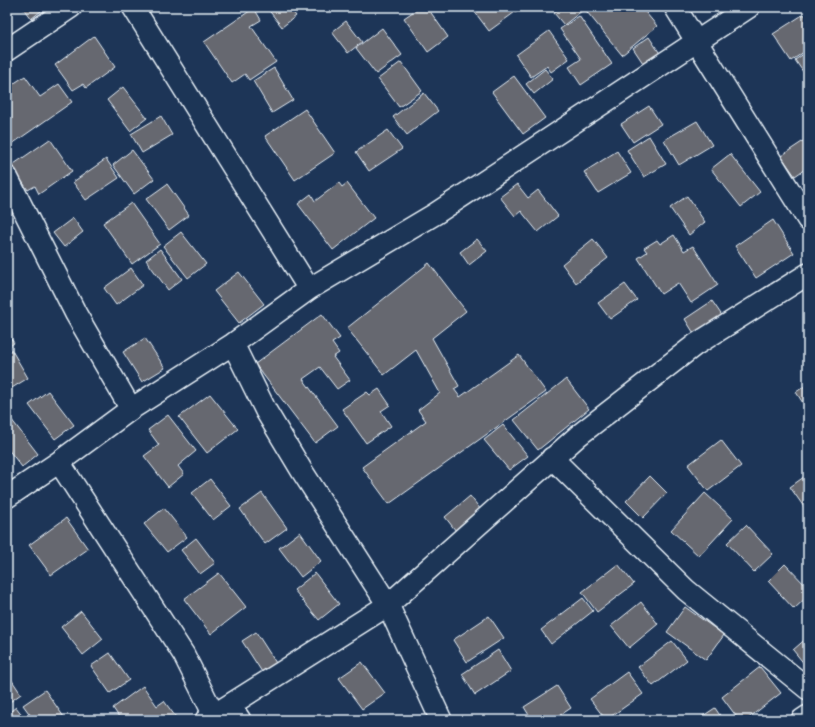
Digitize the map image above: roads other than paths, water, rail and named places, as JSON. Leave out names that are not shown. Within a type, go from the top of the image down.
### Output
[{"type":"street","points":[[7,50],[71,7]]},
{"type":"street","points":[[133,7],[309,289]]},
{"type":"street","points":[[675,7],[808,220]]},
{"type":"street","points":[[7,497],[59,462],[131,410],[233,344],[309,289],[435,214],[695,41],[749,7]]},
{"type":"street","points":[[7,177],[76,314],[131,410]]},
{"type":"street","points":[[59,462],[223,715],[388,605],[552,458],[695,345],[808,274]]},
{"type":"street","points":[[233,344],[266,411],[302,472],[388,605],[441,720]]},
{"type":"street","points":[[552,458],[686,590],[808,689]]},
{"type":"street","points":[[802,720],[808,716]]}]
